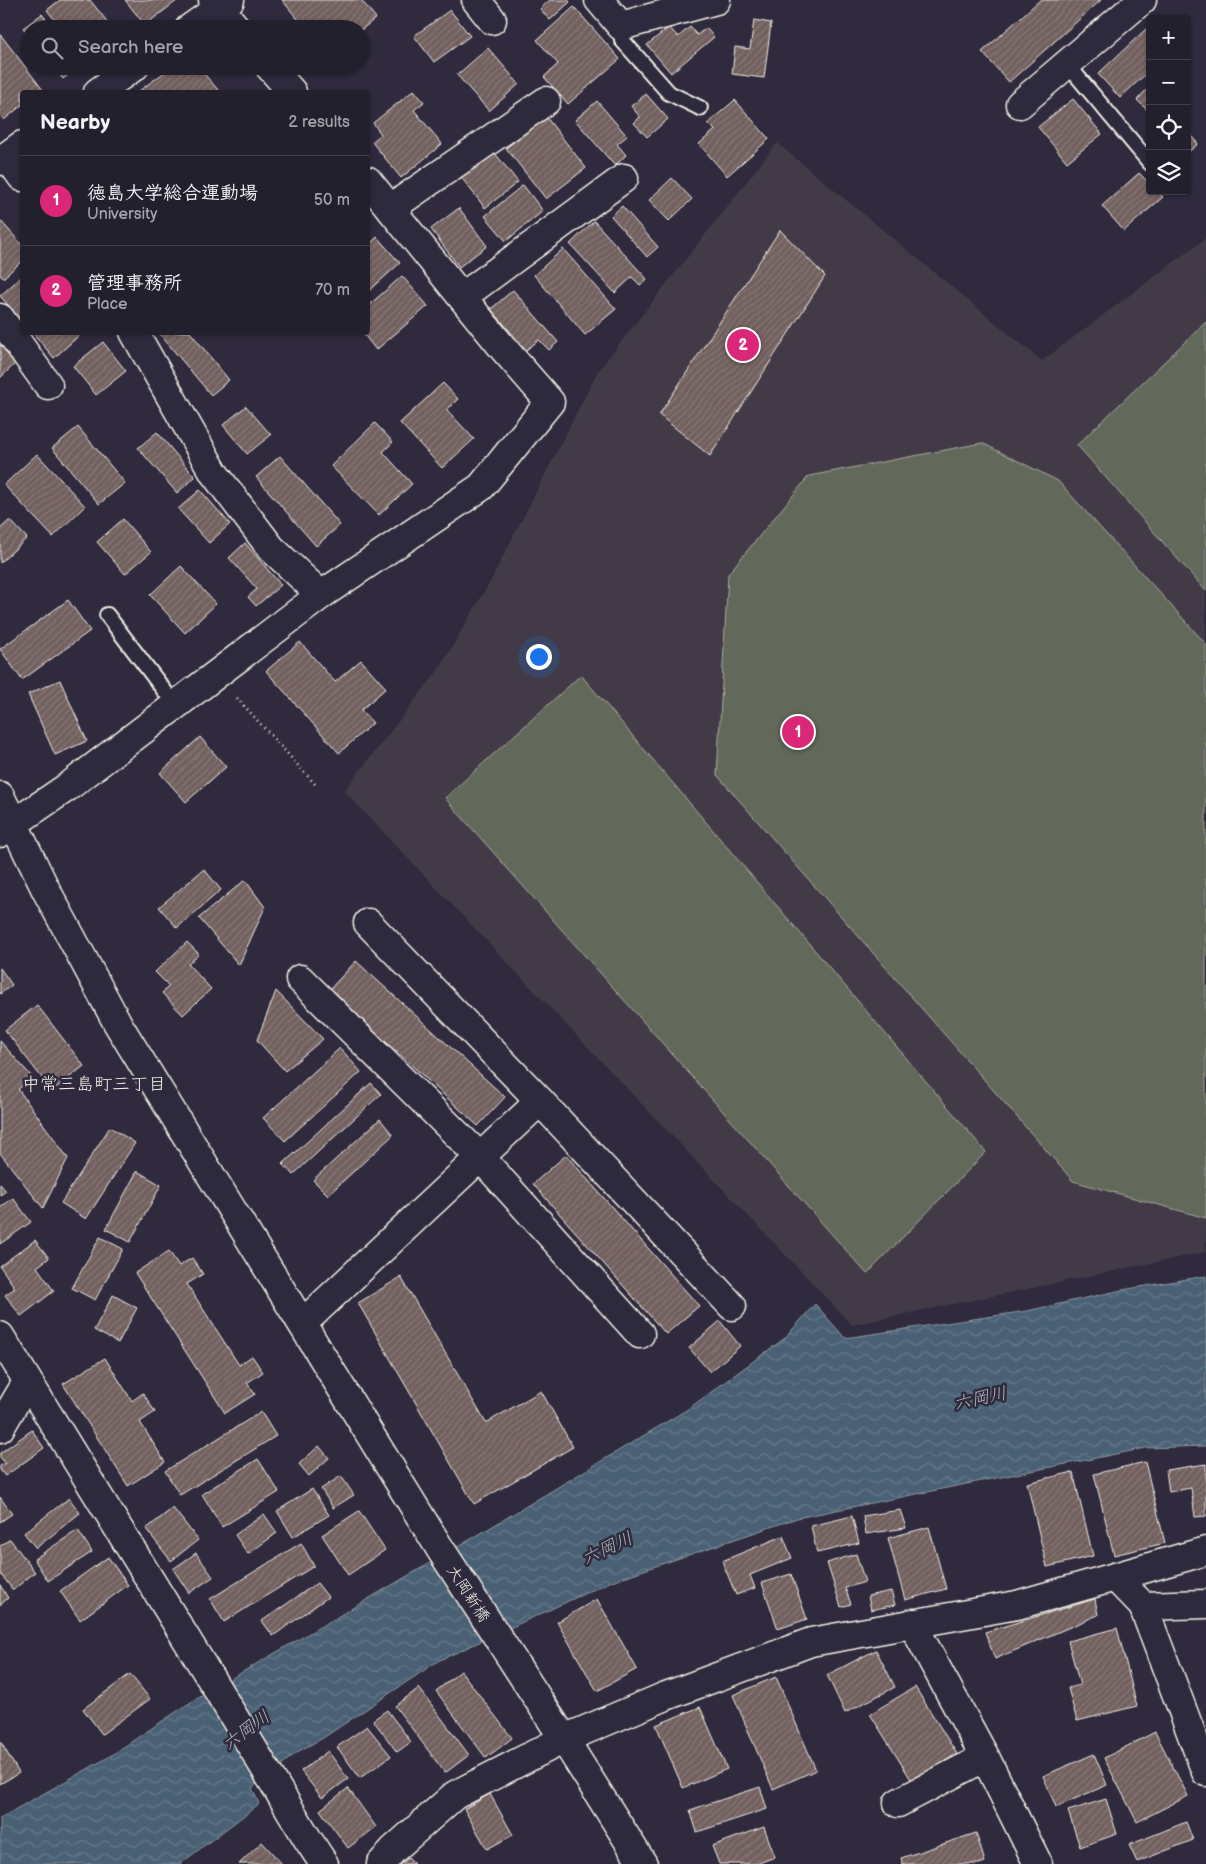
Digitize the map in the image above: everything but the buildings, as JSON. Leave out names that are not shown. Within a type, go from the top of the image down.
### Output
[{"type":"street","points":[[599,0],[621,26],[716,0]]},
{"type":"street","points":[[1020,104],[1142,0]]},
{"type":"street","points":[[200,20],[221,2],[232,20]]},
{"type":"street","points":[[101,90],[122,75]]},
{"type":"street","points":[[277,75],[290,90]]},
{"type":"street","points":[[391,208],[546,102]]},
{"type":"street","points":[[462,297],[624,178]]},
{"type":"street","points":[[7,829],[69,786],[320,595],[481,487],[550,402],[370,183]]},
{"type":"street","points":[[0,318],[48,385]]},
{"type":"street","points":[[136,335],[214,473],[271,548],[320,595]]},
{"type":"street","name":"大岡新橋","points":[[0,796],[7,829],[50,898],[118,1024],[439,1547],[643,1864]]},
{"type":"street","points":[[368,923],[540,1101],[732,1306]]},
{"type":"street","points":[[300,979],[480,1157],[640,1334]]},
{"type":"street","points":[[302,1323],[540,1101]]},
{"type":"street","points":[[0,1336],[276,1785],[306,1838],[324,1864]]},
{"type":"street","points":[[0,1428],[27,1382]]},
{"type":"street","points":[[381,1864],[393,1850],[455,1795],[564,1739],[666,1696],[811,1642],[1017,1604],[1206,1551]]},
{"type":"street","points":[[1115,1577],[1143,1606],[1206,1772]]},
{"type":"street","points":[[1143,1606],[1206,1604]]},
{"type":"street","points":[[912,1624],[985,1757],[1038,1864]]},
{"type":"street","points":[[898,1803],[985,1757]]},
{"type":"lane","points":[[621,26],[622,40],[669,93],[700,108]]},
{"type":"lane","points":[[1067,64],[1146,158]]},
{"type":"lane","points":[[107,615],[176,706]]},
{"type":"path","points":[[217,675],[315,784]]},
{"type":"shaded area","points":[[777,143],[1042,361],[1206,238],[1206,1252],[852,1325],[344,791],[437,672],[489,584],[598,371]]},
{"type":"green space","points":[[1206,322],[1206,591],[1077,445]]},
{"type":"green space","points":[[982,443],[1058,481],[1206,644],[1206,1218],[1073,1181],[717,775],[728,574],[809,476]]},
{"type":"green space","points":[[581,675],[986,1152],[867,1274],[445,798]]},
{"type":"water","name":"六岡川","points":[[1206,1276],[1206,1446],[1146,1448],[797,1518],[612,1581],[438,1661],[323,1738],[299,1751],[252,1788],[259,1804],[180,1864],[0,1864],[0,1818],[107,1758],[191,1702],[478,1535],[688,1409],[785,1338],[815,1304],[845,1338],[1027,1311],[1122,1290]]},
{"type":"place","name":"管理事務所","points":[[743,345]]},
{"type":"place","name":"徳島大学総合運動場","points":[[798,732]]},
{"type":"district","name":"中常三島町三丁目","points":[[94,1084]]}]
